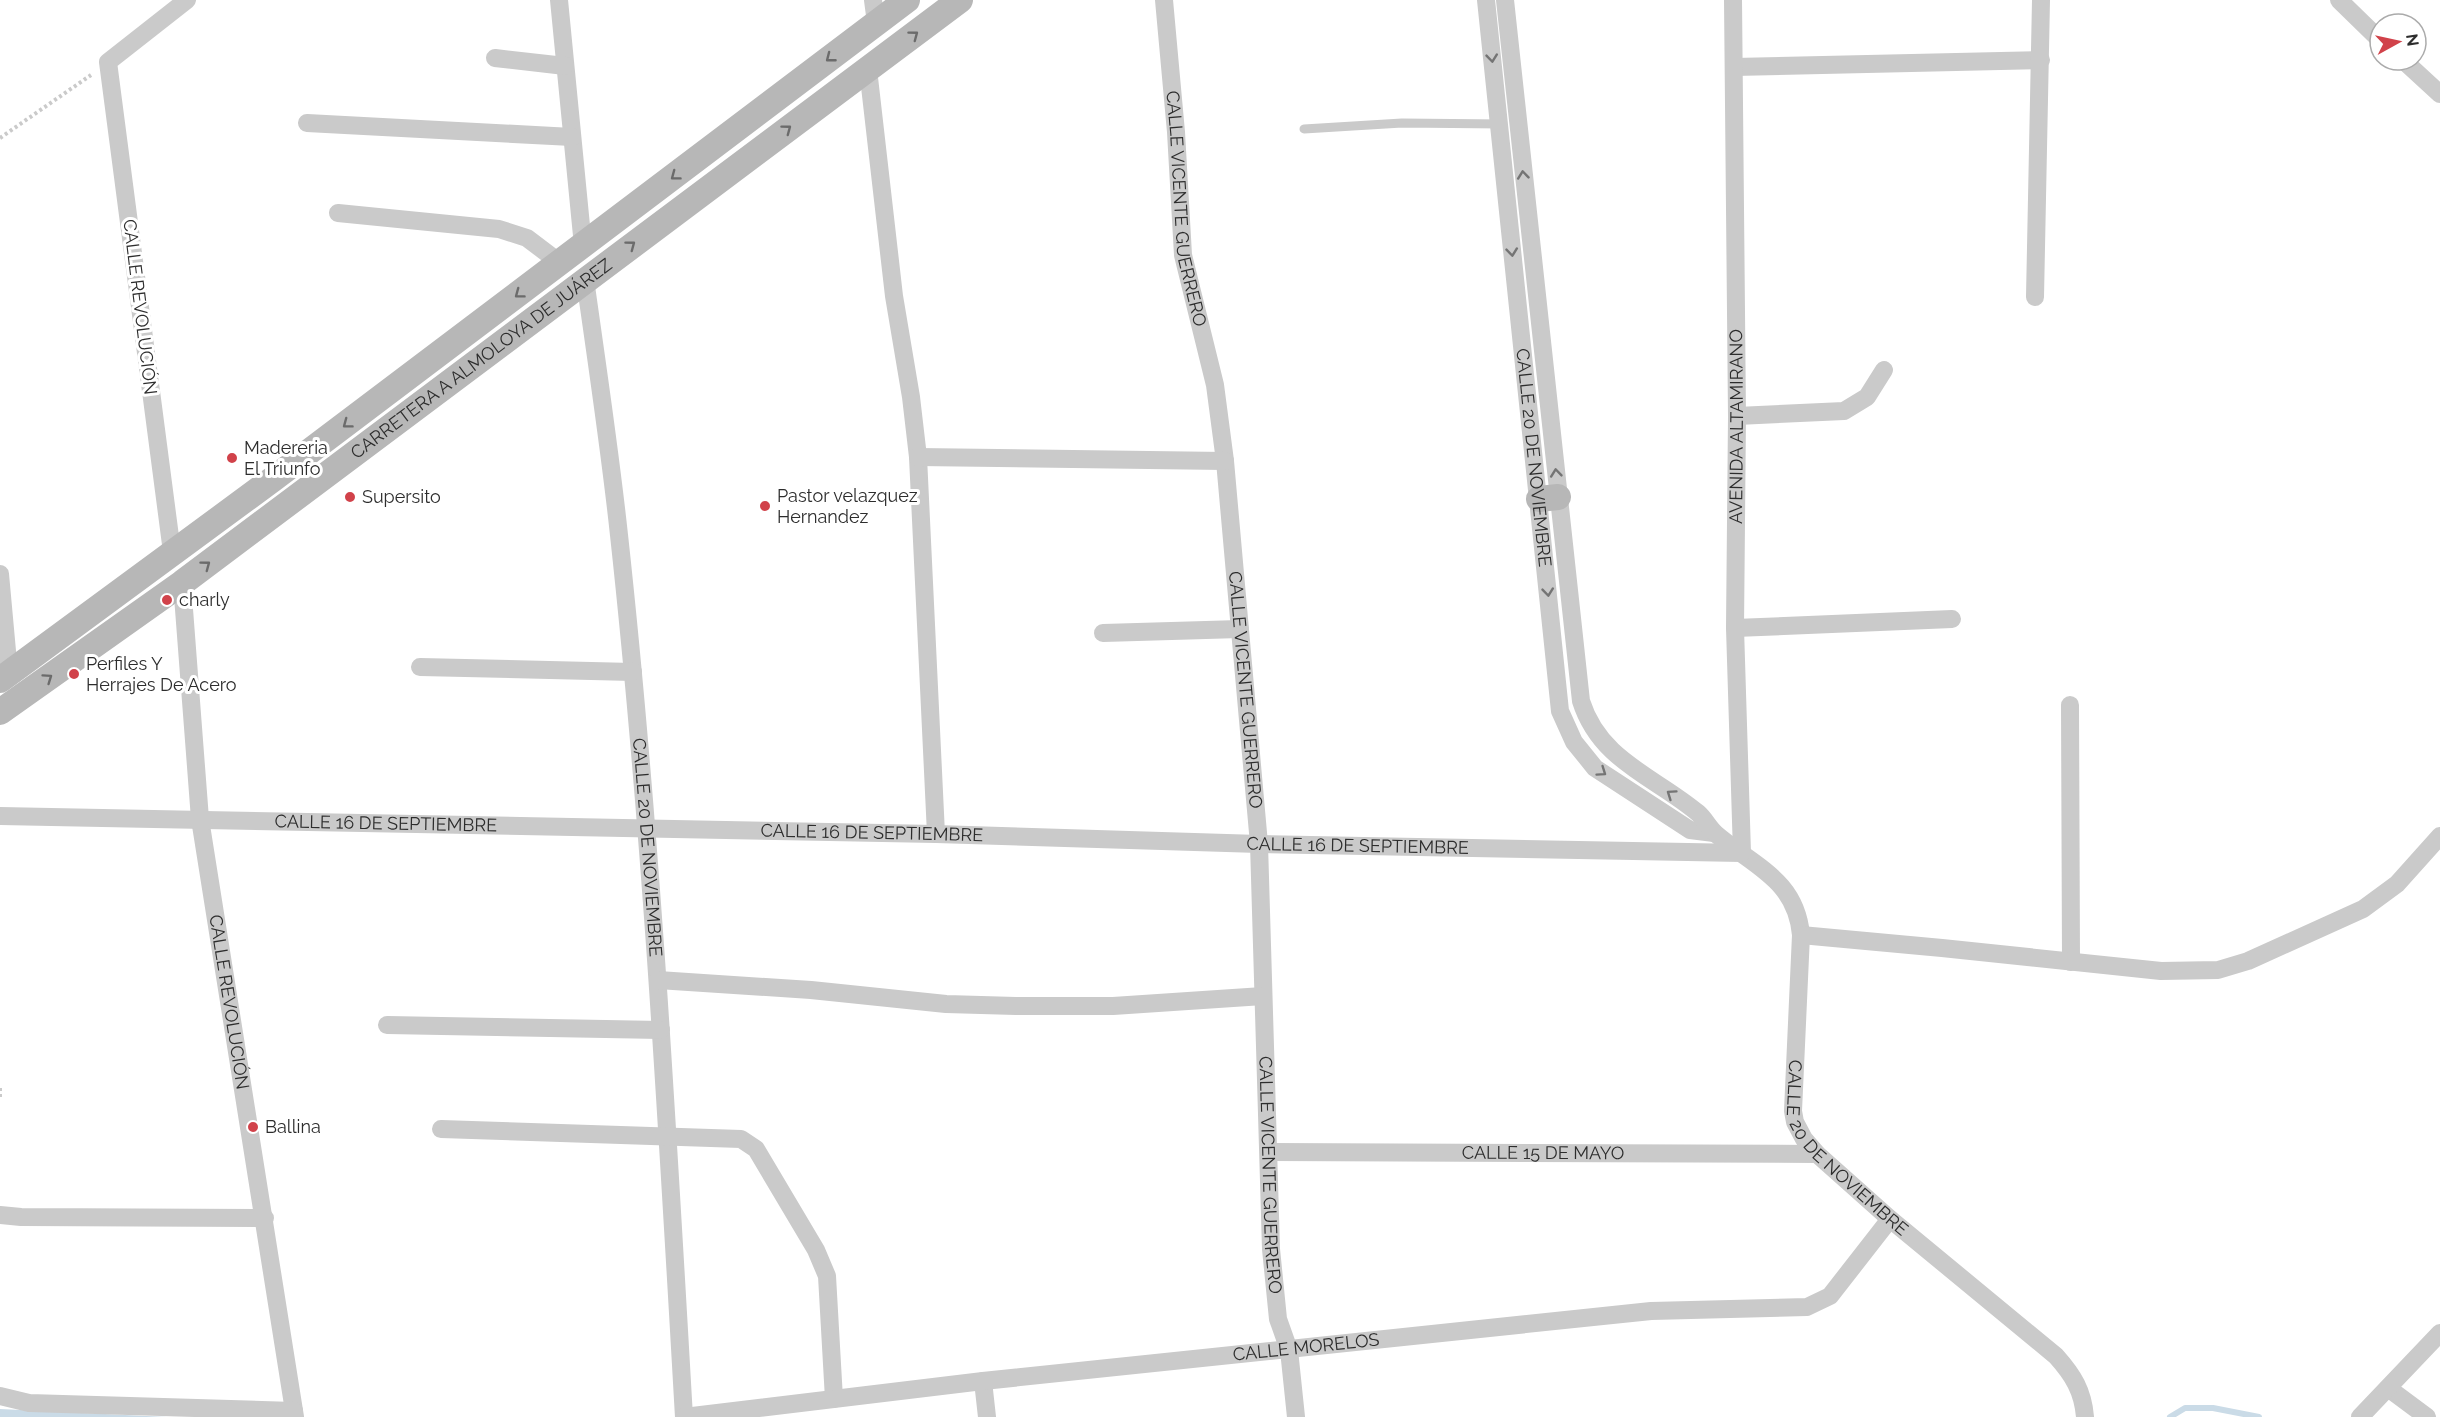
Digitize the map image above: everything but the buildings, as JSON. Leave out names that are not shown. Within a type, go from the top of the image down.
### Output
[{"type":"main road","name":"CARRETERA A ALMOLOYA DE JUÁREZ","points":[[5,677],[171,552],[373,405],[583,246],[875,11],[907,0]]},
{"type":"main road","name":"CARRETERA A ALMOLOYA DE JUÁREZ","points":[[0,712],[182,583],[960,0]]},
{"type":"main road","points":[[373,405],[390,427]]},
{"type":"street","points":[[108,62],[187,0]]},
{"type":"street","points":[[559,0],[583,246]]},
{"type":"street","name":"CALLE VICENTE GUERRERO","points":[[1164,0],[1184,255],[1215,385],[1225,461],[1259,844],[1270,1152],[1271,1249],[1278,1319],[1289,1350],[1296,1417]]},
{"type":"street","name":"CALLE 20 DE NOVIEMBRE","points":[[1486,0],[1508,124],[1549,498],[1581,701],[1587,719],[1597,736],[1611,751],[1700,814],[1714,833],[1767,871],[1788,893],[1800,922],[1801,935],[1793,1111],[1804,1139],[1817,1154],[1890,1219],[2056,1356],[2070,1371],[2080,1389],[2085,1417]]},
{"type":"street","name":"CALLE 20 DE NOVIEMBRE","points":[[1505,0],[1508,124]]},
{"type":"street","name":"AVENIDA ALTAMIRANO","points":[[1733,0],[1737,416],[1735,628],[1742,853]]},
{"type":"street","points":[[2035,297],[2041,0]]},
{"type":"street","points":[[2339,0],[2368,28]]},
{"type":"street","points":[[495,58],[566,66]]},
{"type":"street","points":[[1734,67],[2041,60]]},
{"type":"street","name":"CALLE REVOLUCIÓN","points":[[108,62],[171,552]]},
{"type":"street","points":[[868,69],[894,296],[911,397],[918,457],[936,834]]},
{"type":"street","points":[[2416,72],[2440,93]]},
{"type":"street","points":[[307,123],[572,137]]},
{"type":"street","points":[[338,213],[500,229],[527,238],[560,263]]},
{"type":"street","name":"CALLE 20 DE NOVIEMBRE","points":[[585,279],[619,533],[633,672],[658,980],[684,1417]]},
{"type":"street","points":[[1737,416],[1844,411],[1867,397],[1884,370]]},
{"type":"street","points":[[918,457],[1225,461]]},
{"type":"street","points":[[0,573],[5,677]]},
{"type":"street","name":"CALLE REVOLUCIÓN","points":[[182,583],[200,819],[265,1218],[294,1414]]},
{"type":"street","points":[[1735,628],[1952,618]]},
{"type":"street","points":[[1103,633],[1240,629]]},
{"type":"street","points":[[420,667],[633,672]]},
{"type":"street","points":[[2070,705],[2071,962]]},
{"type":"street","name":"CALLE 16 DE SEPTIEMBRE","points":[[0,816],[936,834],[1259,844],[1742,853]]},
{"type":"street","points":[[1801,935],[2161,972],[2218,970],[2248,961],[2363,909],[2397,884],[2440,836]]},
{"type":"street","points":[[658,980],[811,990],[946,1004],[1016,1006],[1113,1006],[1263,996]]},
{"type":"street","points":[[387,1025],[661,1030]]},
{"type":"street","points":[[441,1129],[741,1139],[756,1149],[816,1250],[827,1276],[834,1399]]},
{"type":"street","name":"CALLE 15 DE MAYO","points":[[1270,1152],[1817,1154]]},
{"type":"street","points":[[0,1215],[265,1218]]},
{"type":"street","name":"CALLE MORELOS","points":[[684,1417],[983,1381],[1651,1311],[1807,1307],[1830,1296],[1890,1219]]},
{"type":"street","points":[[2360,1417],[2440,1333]]},
{"type":"street","points":[[983,1381],[987,1417]]},
{"type":"street","points":[[2388,1388],[2427,1417]]},
{"type":"street","points":[[0,1396],[29,1403],[294,1414]]},
{"type":"lane","points":[[1304,129],[1402,123],[1508,124]]},
{"type":"path","points":[[0,138],[108,62]]},
{"type":"path","points":[[0,1088],[0,1097]]},
{"type":"water","points":[[0,1409],[167,1417],[0,1417]]},
{"type":"waterway","points":[[2170,1417],[2185,1408],[2213,1408],[2259,1417]]},
{"type":"place","name":"Madereria El Triunfo","points":[[232,458]]},
{"type":"place","name":"Supersito","points":[[350,497]]},
{"type":"place","name":"Pastor velazquez Hernandez","points":[[765,506]]},
{"type":"place","name":"charly","points":[[167,600]]},
{"type":"place","name":"Perfiles Y Herrajes De Acero","points":[[74,674]]},
{"type":"place","name":"Ballina","points":[[253,1127]]}]
